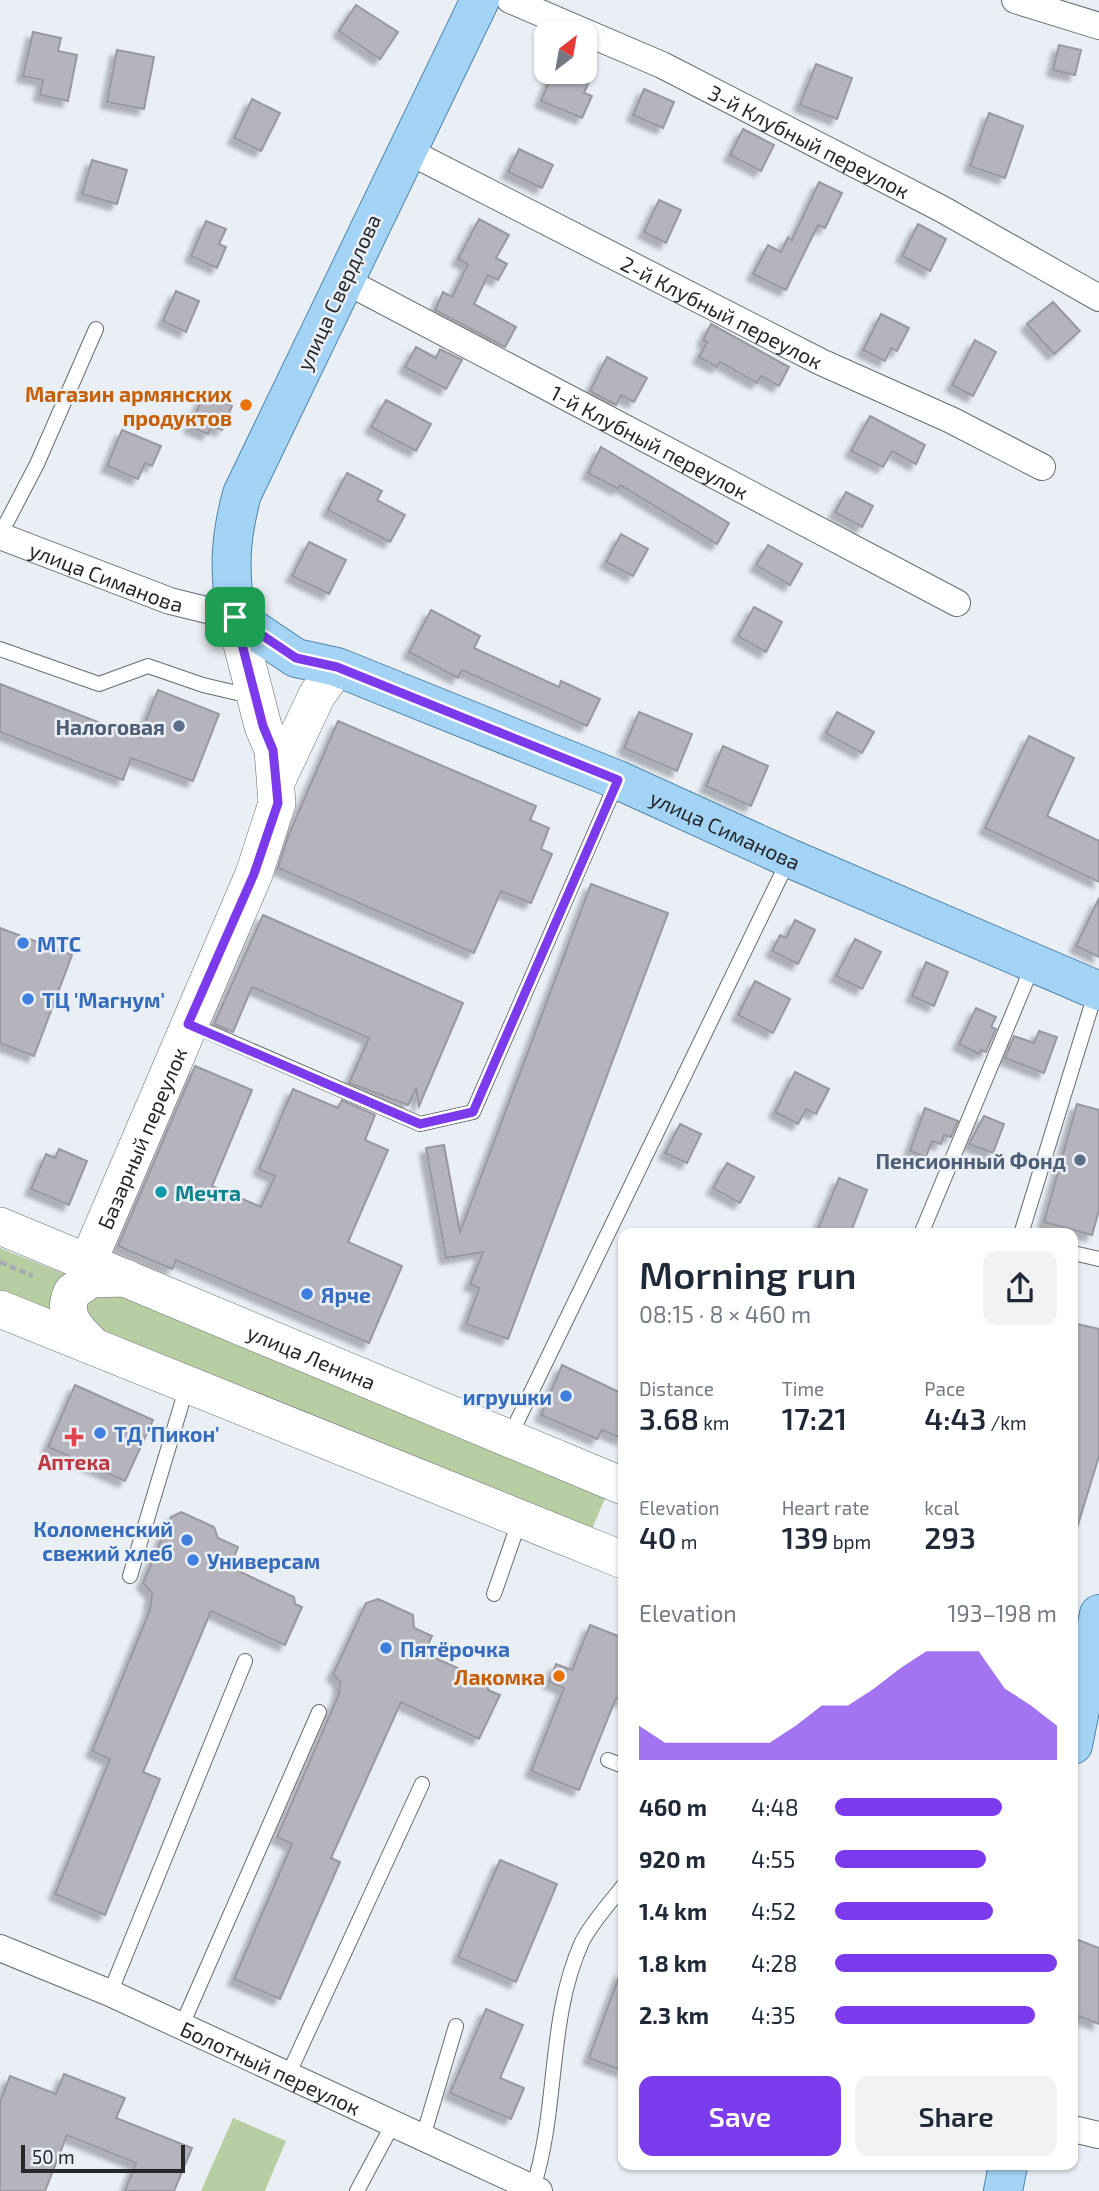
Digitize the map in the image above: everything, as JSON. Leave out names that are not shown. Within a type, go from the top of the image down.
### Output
[{"type":"main road","name":"улица Свердлова","points":[[454,52],[458,26],[455,0]]},
{"type":"main road","name":"улица Свердлова","points":[[235,617],[230,567],[231,535],[243,495],[480,0]]},
{"type":"main road","name":"улица Симанова","points":[[235,617],[296,658],[337,667],[618,780],[789,858],[1098,990]]},
{"type":"main road","name":"Базарный переулок","points":[[88,1262],[254,874],[278,803],[273,750],[255,697],[235,617]]},
{"type":"main road","name":"Базарный переулок","points":[[277,780],[317,695],[337,667]]},
{"type":"main road","name":"улица Ленина","points":[[0,1226],[618,1484]]},
{"type":"main road","points":[[95,1347],[74,1326],[67,1314],[72,1292],[91,1279],[127,1278]]},
{"type":"main road","points":[[0,1309],[618,1558]]},
{"type":"main road","points":[[1078,1694],[1081,1663],[1099,1614]]},
{"type":"main road","points":[[1003,2191],[1007,2170]]},
{"type":"street","name":"3-й Клубный переулок","points":[[510,0],[662,65],[942,209],[1099,298]]},
{"type":"street","points":[[1016,0],[1099,26]]},
{"type":"street","name":"2-й Клубный переулок","points":[[406,150],[821,362],[951,420],[1042,467]]},
{"type":"street","name":"1-й Клубный переулок","points":[[344,280],[957,603]]},
{"type":"street","name":"улица Симанова","points":[[0,535],[170,601],[235,617]]},
{"type":"street","name":"Болотный переулок","points":[[0,1948],[182,2025],[536,2189]]},
{"type":"street","points":[[1078,2130],[1099,2135]]},
{"type":"lane","points":[[0,535],[37,464],[96,330]]},
{"type":"lane","points":[[0,649],[99,684],[148,666],[203,685],[255,697]]},
{"type":"lane","points":[[188,1024],[420,1124],[473,1112],[618,780]]},
{"type":"lane","points":[[509,1437],[789,858]]},
{"type":"lane","points":[[924,1228],[1035,961]]},
{"type":"lane","points":[[1023,1228],[1098,990]]},
{"type":"lane","points":[[1078,1254],[1099,1259]]},
{"type":"lane","points":[[130,1576],[187,1385]]},
{"type":"lane","points":[[494,1594],[520,1518]]},
{"type":"lane","points":[[110,1993],[245,1661]]},
{"type":"lane","points":[[182,2025],[318,1712]]},
{"type":"lane","points":[[608,1760],[618,1764]]},
{"type":"lane","points":[[288,2076],[422,1784]]},
{"type":"lane","points":[[536,2189],[543,2156],[559,2017],[583,1941],[618,1893]]},
{"type":"lane","points":[[423,2137],[456,2026]]},
{"type":"lane","points":[[357,2191],[394,2122]]},
{"type":"path","points":[[0,1262],[33,1276]]},
{"type":"green space","points":[[0,1248],[65,1274],[51,1310],[0,1290]]},
{"type":"green space","points":[[104,1288],[607,1494],[592,1529],[89,1327],[79,1296]]},
{"type":"green space","points":[[233,2118],[286,2141],[265,2191],[201,2191]]},
{"type":"building","points":[[356,5],[398,32],[380,59],[339,31]]},
{"type":"building","points":[[33,32],[61,38],[58,51],[77,55],[68,101],[40,95],[43,80],[23,76]]},
{"type":"building","points":[[1059,45],[1081,50],[1075,75],[1053,70]]},
{"type":"building","points":[[117,50],[154,57],[144,109],[107,102]]},
{"type":"building","points":[[816,64],[852,78],[837,119],[800,105]]},
{"type":"building","points":[[548,84],[588,84],[584,93],[592,96],[582,118],[541,101]]},
{"type":"building","points":[[644,89],[674,102],[663,128],[633,115]]},
{"type":"building","points":[[252,99],[280,113],[261,151],[234,138]]},
{"type":"building","points":[[989,113],[1023,126],[1005,178],[970,166]]},
{"type":"building","points":[[743,129],[774,145],[761,171],[730,155]]},
{"type":"building","points":[[519,149],[553,165],[542,188],[508,172]]},
{"type":"building","points":[[92,160],[127,170],[117,204],[82,194]]},
{"type":"building","points":[[819,182],[842,193],[825,228],[818,225],[786,290],[753,274],[768,245],[781,252],[788,237],[792,240]]},
{"type":"building","points":[[659,200],[681,210],[666,243],[644,232]]},
{"type":"building","points":[[479,219],[509,235],[496,258],[507,264],[498,280],[488,275],[474,304],[516,327],[505,347],[435,310],[443,292],[452,297],[468,264],[458,259]]},
{"type":"building","points":[[206,221],[226,229],[219,244],[226,247],[217,268],[191,256]]},
{"type":"building","points":[[918,224],[946,239],[930,271],[902,256]]},
{"type":"building","points":[[176,291],[199,301],[186,332],[163,321]]},
{"type":"building","points":[[1053,302],[1080,331],[1054,354],[1027,324]]},
{"type":"building","points":[[881,314],[909,328],[897,351],[891,348],[885,361],[863,350]]},
{"type":"building","points":[[711,324],[789,367],[779,386],[761,376],[757,383],[720,362],[717,367],[699,357],[707,342],[703,340]]},
{"type":"building","points":[[975,340],[996,352],[973,396],[952,385]]},
{"type":"building","points":[[416,347],[436,358],[440,349],[462,360],[446,389],[405,367]]},
{"type":"building","points":[[607,357],[647,378],[634,402],[621,395],[616,405],[590,391]]},
{"type":"building","points":[[204,394],[232,406],[222,430],[212,426],[208,434],[190,427]]},
{"type":"building","points":[[386,400],[431,424],[416,451],[371,427]]},
{"type":"building","points":[[870,416],[925,445],[916,464],[892,451],[883,467],[851,451]]},
{"type":"building","points":[[122,430],[161,446],[152,466],[145,463],[138,479],[107,466]]},
{"type":"building","points":[[601,447],[729,523],[717,544],[620,485],[618,489],[588,473]]},
{"type":"building","points":[[347,473],[382,491],[377,500],[405,515],[390,542],[328,510]]},
{"type":"building","points":[[846,492],[873,506],[862,527],[835,512]]},
{"type":"building","points":[[621,534],[648,549],[633,576],[606,562]]},
{"type":"building","points":[[309,542],[346,560],[329,594],[292,576]]},
{"type":"building","points":[[768,545],[802,564],[790,585],[756,565]]},
{"type":"building","points":[[754,607],[782,622],[766,652],[738,636]]},
{"type":"building","points":[[431,610],[480,636],[474,648],[559,687],[561,681],[600,699],[587,726],[462,670],[458,678],[409,652]]},
{"type":"building","points":[[0,684],[139,738],[158,690],[219,714],[193,781],[131,758],[123,780],[0,732]]},
{"type":"building","points":[[639,712],[692,734],[677,771],[624,748]]},
{"type":"building","points":[[837,712],[874,732],[862,753],[826,733]]},
{"type":"building","points":[[338,721],[536,806],[530,820],[549,828],[541,849],[552,854],[531,903],[501,891],[474,953],[278,868],[289,834]]},
{"type":"building","points":[[1029,736],[1074,758],[1047,816],[1099,841],[1099,882],[985,828]]},
{"type":"building","points":[[723,746],[768,766],[751,806],[706,786]]},
{"type":"building","points":[[591,884],[668,913],[508,1339],[466,1324],[479,1288],[470,1284],[483,1252],[446,1258],[426,1148],[444,1145],[460,1232]]},
{"type":"building","points":[[1099,898],[1099,957],[1076,946]]},
{"type":"building","points":[[263,915],[463,1003],[419,1106],[416,1089],[408,1105],[349,1083],[369,1038],[252,987],[233,1032],[214,1024]]},
{"type":"building","points":[[795,920],[815,930],[798,964],[772,951],[780,935],[786,938]]},
{"type":"building","name":"ТЦ 'Магнум'","points":[[0,928],[72,955],[34,1056],[0,1043]]},
{"type":"building","points":[[855,939],[881,952],[862,989],[836,976]]},
{"type":"building","points":[[926,962],[948,972],[934,1006],[912,996]]},
{"type":"building","points":[[755,981],[790,999],[773,1033],[738,1015]]},
{"type":"building","points":[[976,1008],[996,1017],[991,1027],[996,1029],[986,1052],[981,1050],[979,1054],[959,1044]]},
{"type":"building","points":[[1039,1031],[1057,1037],[1044,1073],[1005,1058],[1014,1036],[1034,1043]]},
{"type":"building","points":[[195,1066],[252,1090],[212,1186],[261,1207],[275,1176],[259,1169],[293,1089],[338,1108],[342,1100],[375,1115],[365,1140],[388,1150],[348,1242],[402,1266],[369,1343],[176,1260],[172,1269],[118,1246]]},
{"type":"building","points":[[795,1072],[829,1089],[816,1114],[806,1109],[798,1124],[775,1112]]},
{"type":"building","name":"Пенсионный Фонд","points":[[1077,1104],[1099,1110],[1099,1210],[1092,1235],[1078,1231],[1078,1228],[1044,1222]]},
{"type":"building","points":[[925,1108],[958,1121],[951,1137],[944,1135],[941,1144],[932,1141],[926,1157],[910,1151]]},
{"type":"building","points":[[984,1116],[1004,1124],[993,1153],[969,1144]]},
{"type":"building","points":[[680,1124],[701,1134],[687,1163],[665,1153]]},
{"type":"building","points":[[59,1149],[87,1161],[69,1205],[31,1189],[46,1154],[55,1158]]},
{"type":"building","points":[[727,1163],[754,1177],[740,1203],[713,1188]]},
{"type":"building","points":[[839,1178],[867,1190],[852,1228],[818,1228]]},
{"type":"building","points":[[1078,1324],[1099,1329],[1099,1456],[1078,1525]]},
{"type":"building","points":[[562,1365],[618,1392],[618,1437],[602,1430],[597,1439],[541,1415]]},
{"type":"building","name":"ТД 'Пикон'","points":[[75,1385],[153,1420],[125,1481],[48,1447]]},
{"type":"building","points":[[181,1512],[214,1527],[218,1538],[238,1547],[230,1567],[294,1597],[295,1604],[302,1607],[285,1645],[211,1611],[143,1772],[160,1779],[105,1915],[55,1894],[110,1759],[92,1751],[150,1610],[152,1593],[143,1583],[171,1517]]},
{"type":"building","points":[[378,1599],[413,1615],[414,1628],[432,1636],[424,1653],[489,1682],[488,1690],[500,1695],[479,1739],[401,1702],[331,1858],[340,1862],[280,1999],[234,1979],[292,1844],[277,1837],[339,1694],[340,1682],[333,1674],[366,1603]]},
{"type":"building","points":[[590,1625],[618,1636],[618,1699],[616,1698],[579,1790],[531,1771],[564,1688],[549,1682],[556,1664],[572,1670]]},
{"type":"building","points":[[500,1860],[557,1884],[516,1982],[458,1957]]},
{"type":"building","points":[[1078,1940],[1099,1948],[1099,2024],[1078,2016]]},
{"type":"building","points":[[618,1979],[618,2069],[589,2058]]},
{"type":"building","points":[[486,2009],[523,2025],[500,2078],[524,2088],[511,2119],[450,2093]]},
{"type":"building","points":[[64,2074],[125,2098],[116,2118],[192,2148],[174,2191],[125,2191],[136,2163],[67,2135],[45,2191],[0,2191],[0,2102],[10,2076],[56,2094]]},
{"type":"place","name":"Магазин армянских продуктов","points":[[246,405]]},
{"type":"place","name":"Налоговая","points":[[179,726]]},
{"type":"place","name":"МТС","points":[[23,943]]},
{"type":"place","name":"ТЦ 'Магнум'","points":[[28,999]]},
{"type":"place","name":"Пенсионный Фонд","points":[[1080,1160]]},
{"type":"place","name":"Мечта","points":[[161,1192]]},
{"type":"place","name":"Ярче","points":[[307,1294]]},
{"type":"place","name":"игрушки","points":[[566,1396]]},
{"type":"place","name":"ТД 'Пикон'","points":[[100,1433]]},
{"type":"place","name":"Аптека","points":[[74,1437]]},
{"type":"place","name":"Коломенский свежий хлеб","points":[[187,1540]]},
{"type":"place","name":"Универсам","points":[[193,1560]]},
{"type":"place","name":"Пятёрочка","points":[[386,1648]]},
{"type":"place","name":"Лакомка","points":[[559,1676]]},
{"type":"route","points":[[235,617],[296,658],[337,667],[618,780],[473,1112],[420,1124],[188,1024],[254,874],[278,803],[273,750],[263,726],[235,617]]}]
